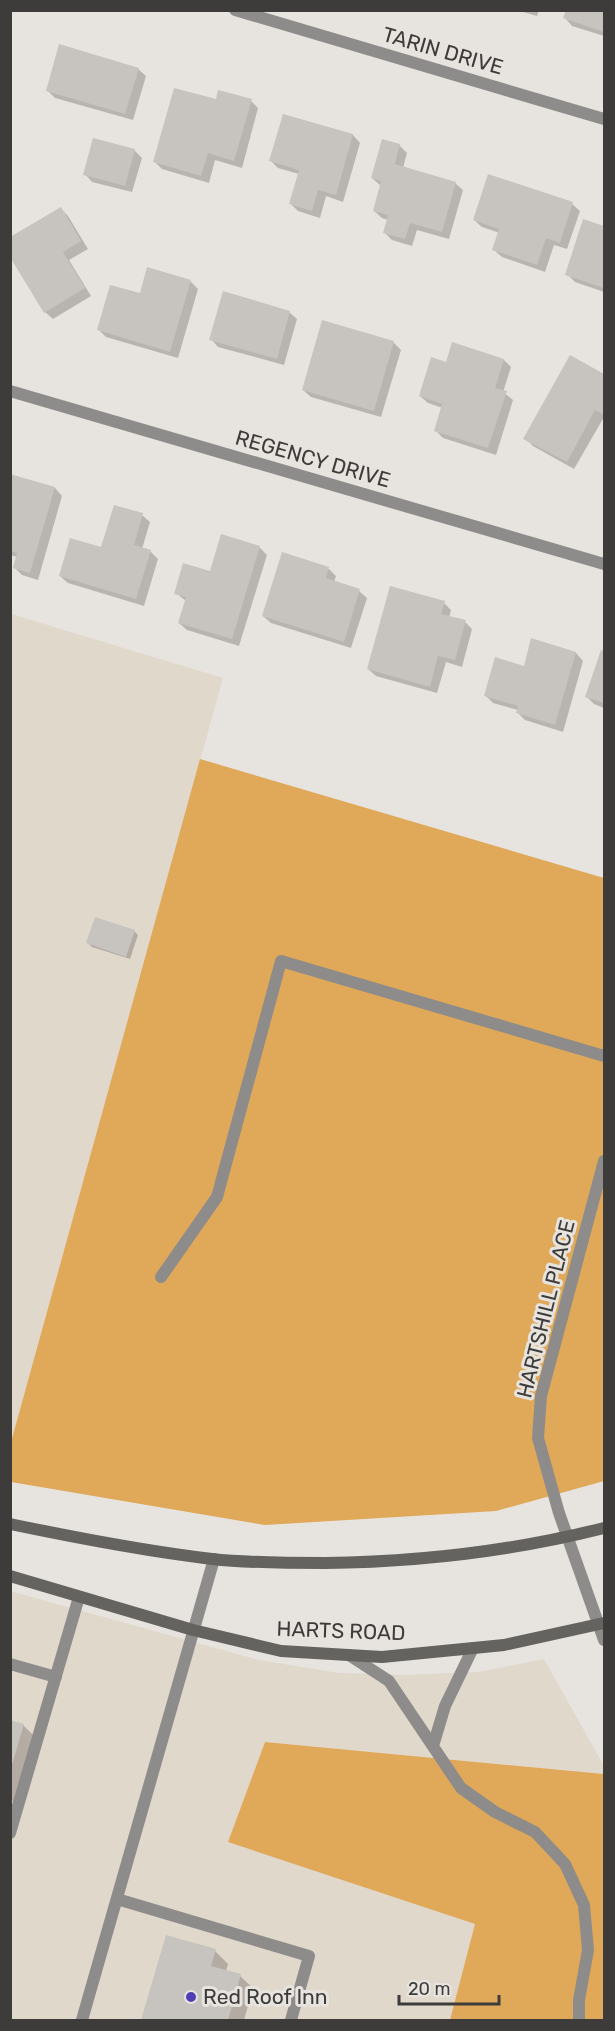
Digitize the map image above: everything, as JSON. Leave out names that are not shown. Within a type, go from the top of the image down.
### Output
[{"type":"street","name":"TARIN DRIVE","points":[[235,10],[604,119]]},
{"type":"street","name":"REGENCY DRIVE","points":[[10,391],[604,564]]},
{"type":"street","points":[[161,1276],[217,1197],[281,961],[604,1056]]},
{"type":"street","name":"HARTSHILL PLACE","points":[[604,1161],[541,1396],[538,1438],[568,1537],[602,1624],[604,1640]]},
{"type":"street","points":[[10,1524],[96,1543],[214,1559],[291,1563],[375,1562],[476,1553],[568,1537],[604,1528]]},
{"type":"street","points":[[82,2020],[214,1559]]},
{"type":"street","name":"HARTS ROAD","points":[[10,1576],[193,1630],[281,1651],[382,1657],[504,1645],[602,1624]]},
{"type":"street","points":[[10,1833],[79,1597]]},
{"type":"street","points":[[433,1746],[445,1706],[473,1648]]},
{"type":"street","points":[[349,1655],[389,1681],[461,1788],[495,1812],[535,1832],[565,1864],[584,1905],[586,1927],[588,1950],[579,2000],[579,2020]]},
{"type":"street","points":[[10,1664],[56,1677]]},
{"type":"street","points":[[117,1899],[309,1956],[291,2020]]},
{"type":"shaded area","points":[[11,614],[223,678],[11,1442]]},
{"type":"shaded area","points":[[200,759],[604,878],[604,1481],[496,1511],[265,1525],[11,1482],[11,1442]]},
{"type":"shaded area","points":[[10,1591],[259,1660],[339,1673],[401,1675],[479,1672],[544,1659],[604,1766],[604,1774],[265,1742],[228,1842],[476,1924],[450,2020],[11,2020]]},
{"type":"shaded area","points":[[265,1742],[604,1774],[604,2020],[450,2020],[475,1924],[228,1842]]},
{"type":"building","points":[[566,10],[604,10],[604,32],[563,18]]},
{"type":"building","points":[[59,44],[139,68],[125,114],[46,91]]},
{"type":"building","points":[[174,88],[216,99],[218,90],[252,99],[234,161],[208,153],[201,176],[153,162]]},
{"type":"building","points":[[283,114],[353,134],[336,195],[318,190],[312,211],[289,204],[299,170],[269,161]]},
{"type":"building","points":[[93,138],[135,149],[125,186],[83,175]]},
{"type":"building","points":[[382,139],[400,144],[395,164],[456,182],[442,232],[410,223],[405,239],[383,233],[388,215],[373,211],[381,181],[371,178]]},
{"type":"building","points":[[488,174],[573,202],[560,243],[546,238],[537,265],[492,250],[499,229],[473,220]]},
{"type":"building","points":[[61,207],[81,241],[63,252],[85,288],[44,313],[10,257],[10,237]]},
{"type":"building","points":[[583,219],[604,226],[604,288],[565,275]]},
{"type":"building","points":[[147,267],[191,280],[170,352],[97,330],[110,285],[140,293]]},
{"type":"building","points":[[223,291],[290,311],[277,359],[209,340]]},
{"type":"building","points":[[322,320],[394,341],[374,411],[302,390]]},
{"type":"building","points":[[452,342],[504,359],[495,388],[507,391],[488,448],[434,431],[442,404],[419,396],[431,357],[446,362]]},
{"type":"building","points":[[570,355],[604,374],[604,415],[595,410],[567,462],[523,439]]},
{"type":"building","points":[[10,474],[55,487],[30,573],[13,568],[17,553],[10,551]]},
{"type":"building","points":[[114,505],[143,513],[134,545],[151,550],[136,599],[59,576],[70,538],[101,547]]},
{"type":"building","points":[[221,534],[260,546],[232,639],[178,623],[186,597],[174,594],[183,563],[210,571]]},
{"type":"building","points":[[282,552],[329,567],[326,578],[360,589],[344,642],[262,616]]},
{"type":"building","points":[[390,586],[445,601],[441,614],[466,620],[455,660],[438,656],[430,687],[367,669]]},
{"type":"building","points":[[531,638],[576,652],[555,725],[516,713],[518,706],[484,696],[495,657],[524,666]]},
{"type":"building","points":[[601,650],[604,651],[604,703],[585,697]]},
{"type":"building","points":[[95,917],[135,930],[126,957],[86,943]]},
{"type":"building","points":[[10,1720],[24,1724],[11,1768],[10,1768]]},
{"type":"building","name":"Red Roof Inn","points":[[166,1935],[216,1949],[211,1966],[241,1974],[228,2020],[141,2020]]},
{"type":"place","name":"Red Roof Inn","points":[[191,1997]]}]
